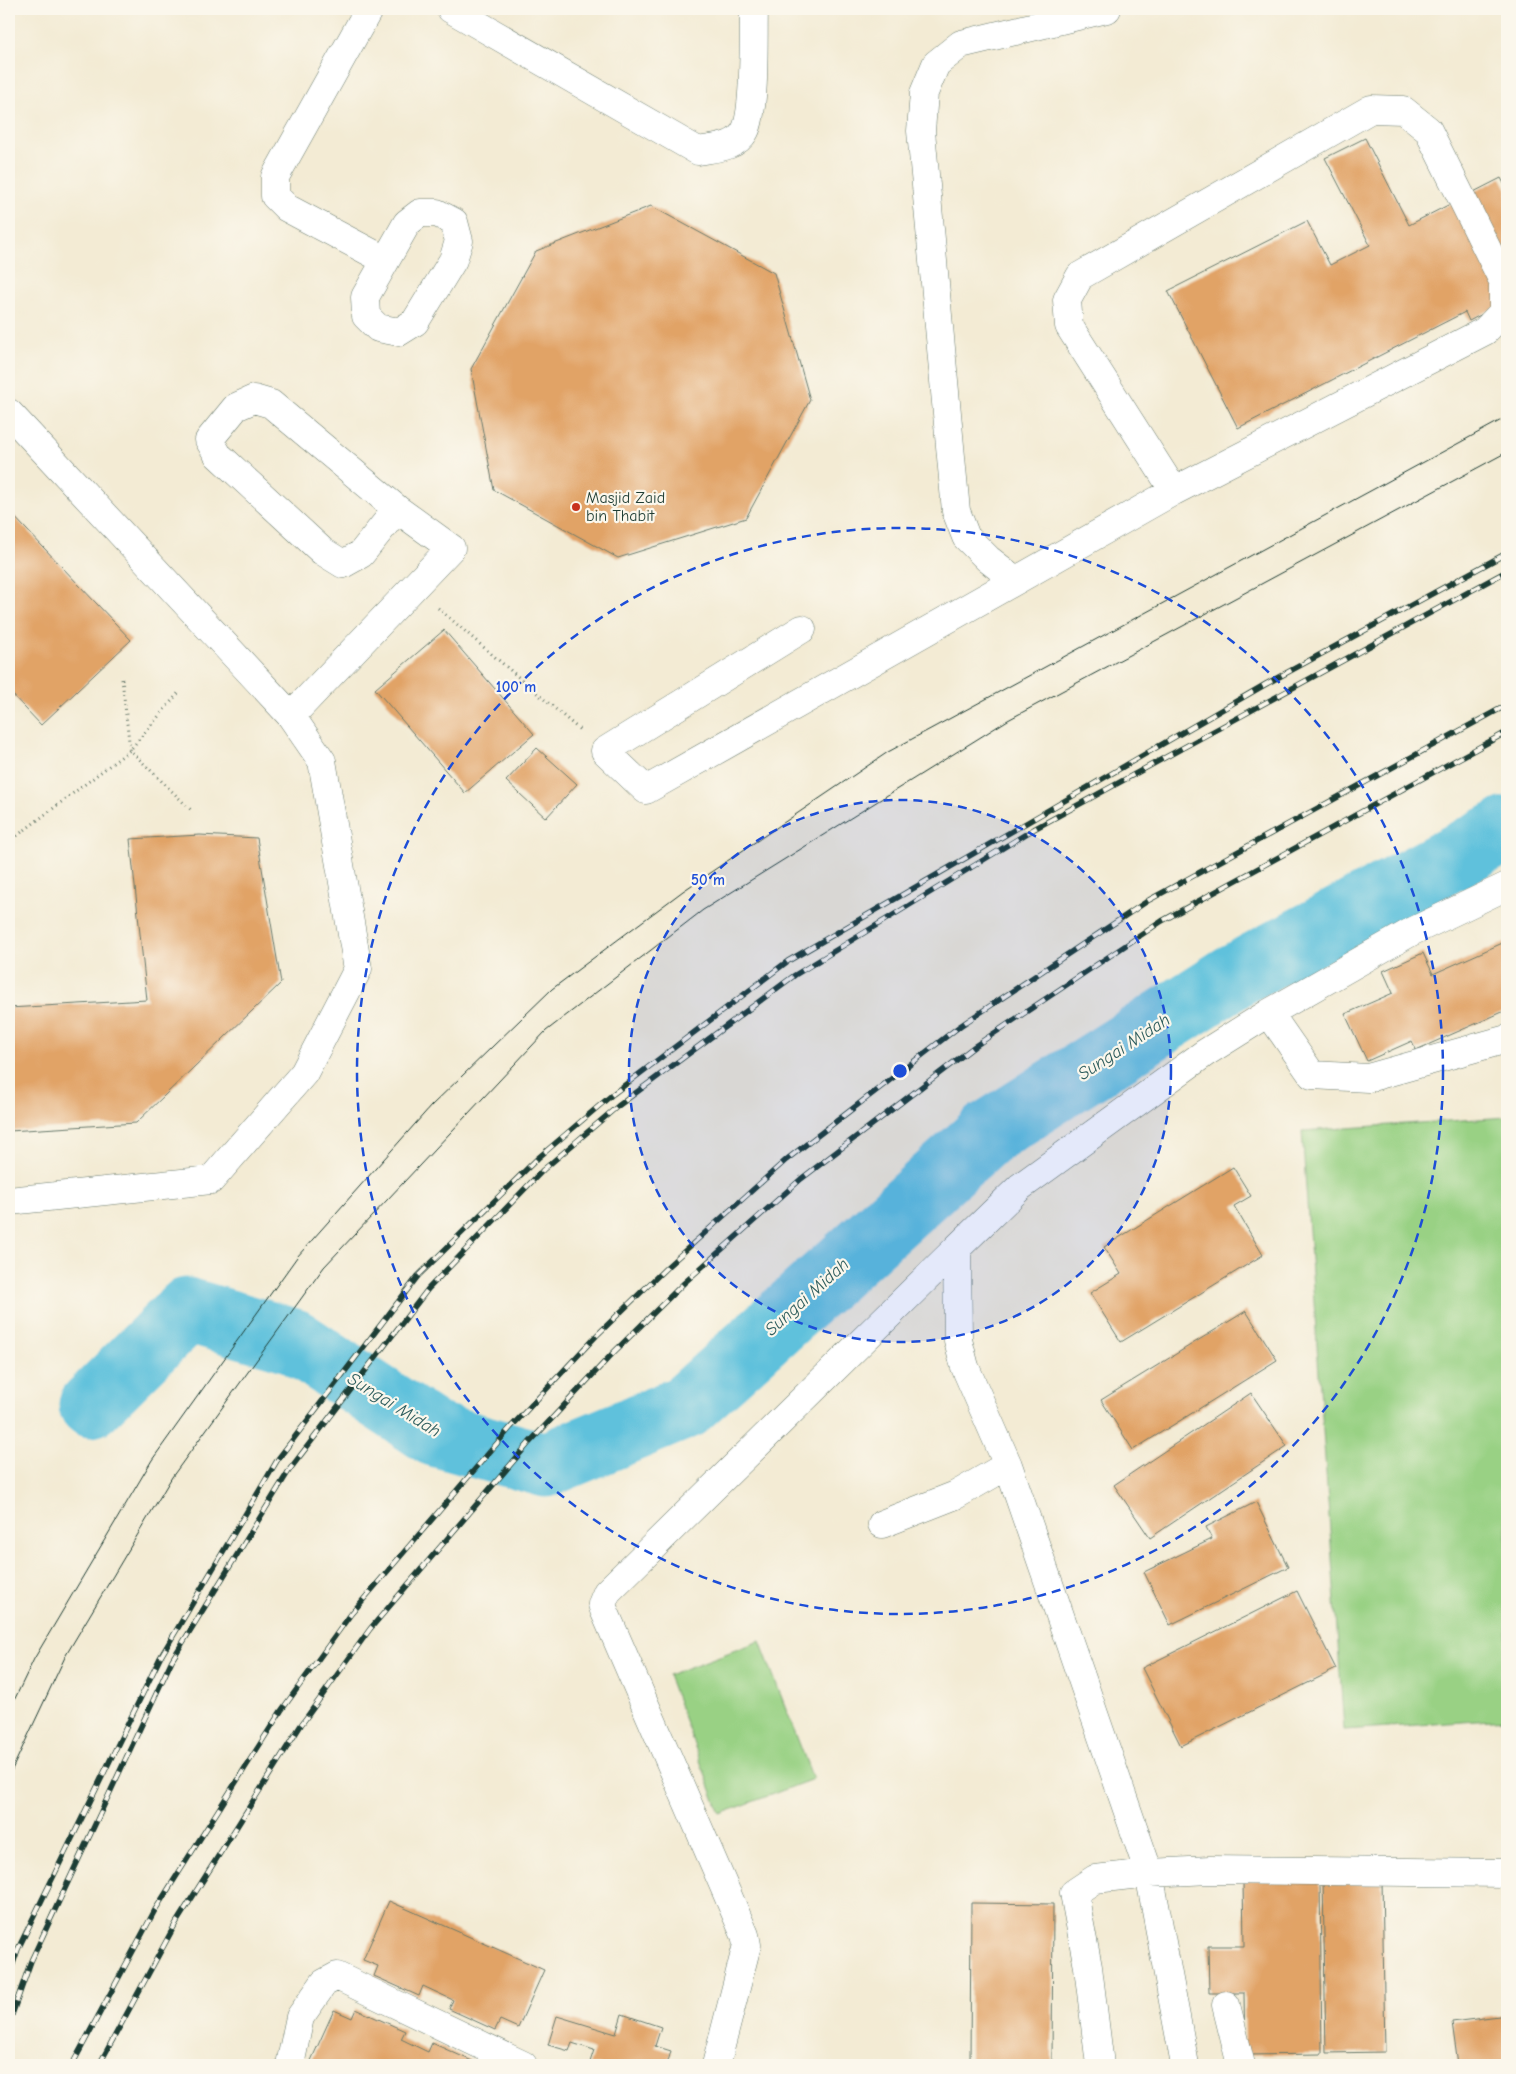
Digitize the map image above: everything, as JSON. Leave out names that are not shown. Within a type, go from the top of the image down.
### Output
[{"type":"lane","points":[[369,9],[275,177],[275,196],[287,208],[385,260]]},
{"type":"lane","points":[[451,9],[698,151],[727,146],[745,132],[751,110],[754,9]]},
{"type":"lane","points":[[1015,580],[988,559],[966,537],[956,511],[921,131],[924,93],[936,64],[960,44],[1106,9]]},
{"type":"lane","points":[[802,629],[604,751],[646,790],[1174,491],[1485,331],[1502,312],[1503,280],[1428,130],[1403,110],[1371,109],[1080,276],[1067,300],[1069,326],[1174,491]]},
{"type":"lane","points":[[291,716],[451,548],[397,509],[271,404],[254,399],[236,407],[209,440],[218,455],[322,552],[343,564],[361,554],[397,509]]},
{"type":"lane","points":[[9,413],[291,716],[322,761],[358,969],[304,1073],[211,1180],[9,1201]]},
{"type":"lane","points":[[716,2065],[747,1940],[604,1610],[604,1598],[607,1592],[1020,1187],[1205,1053],[1269,1013],[1411,932],[1507,886]]},
{"type":"lane","points":[[1269,1013],[1312,1075],[1368,1078],[1507,1039]]},
{"type":"lane","points":[[957,1248],[958,1340],[965,1367],[1008,1464],[1149,1873],[1185,2065]]},
{"type":"lane","points":[[882,1524],[956,1495],[1008,1464]]},
{"type":"lane","points":[[1100,2065],[1088,1967],[1074,1893],[1095,1879],[1149,1873],[1210,1870],[1507,1874]]},
{"type":"lane","points":[[290,2065],[300,2017],[324,1983],[337,1976],[524,2065]]},
{"type":"lane","points":[[1226,2004],[1241,2065]]},
{"type":"path","points":[[414,587],[604,751]]},
{"type":"path","points":[[122,679],[130,750],[191,810]]},
{"type":"path","points":[[9,842],[130,750],[180,691]]},
{"type":"green space","points":[[1507,1117],[1507,1719],[1344,1730],[1302,1131]]},
{"type":"green space","points":[[760,1641],[813,1779],[720,1814],[668,1675]]},
{"type":"building","points":[[1365,138],[1409,225],[1501,178],[1507,189],[1507,301],[1469,321],[1465,312],[1238,428],[1168,291],[1307,221],[1330,265],[1370,245],[1325,158]]},
{"type":"building","points":[[651,206],[774,273],[810,400],[746,518],[618,558],[494,490],[471,369],[536,251]]},
{"type":"building","points":[[9,511],[131,640],[41,725],[9,691]]},
{"type":"building","points":[[444,630],[534,734],[465,793],[375,689]]},
{"type":"building","points":[[537,748],[577,784],[546,818],[506,781]]},
{"type":"building","points":[[200,835],[257,838],[281,983],[136,1123],[9,1131],[9,1008],[147,1000],[130,839]]},
{"type":"building","points":[[1507,941],[1507,1010],[1416,1050],[1412,1041],[1367,1061],[1345,1014],[1393,993],[1383,971],[1423,953],[1433,974]]},
{"type":"building","points":[[1233,1167],[1251,1196],[1234,1206],[1263,1255],[1121,1342],[1090,1293],[1121,1274],[1104,1247]]},
{"type":"building","points":[[1246,1311],[1277,1360],[1133,1450],[1101,1400]]},
{"type":"building","points":[[1251,1393],[1287,1446],[1150,1538],[1114,1485]]},
{"type":"building","points":[[1256,1502],[1288,1567],[1170,1625],[1144,1572],[1212,1539],[1206,1527]]},
{"type":"building","points":[[1297,1591],[1336,1669],[1181,1746],[1142,1668]]},
{"type":"building","points":[[1320,1879],[1322,2054],[1245,2055],[1244,1993],[1209,1993],[1208,1946],[1244,1946],[1243,1880]]},
{"type":"building","points":[[1382,1879],[1385,2052],[1326,2053],[1323,1880]]},
{"type":"building","points":[[389,1901],[544,1970],[518,2028],[500,2020],[495,2030],[449,2009],[453,2000],[423,1986],[419,1996],[374,1976],[378,1966],[363,1960]]},
{"type":"building","points":[[971,1903],[1053,1904],[1052,2065],[970,2065]]},
{"type":"building","points":[[356,2009],[405,2031],[401,2039],[428,2052],[432,2043],[481,2065],[309,2065],[334,2010],[352,2018]]},
{"type":"building","points":[[622,2014],[661,2027],[655,2046],[671,2051],[667,2065],[589,2065],[594,2050],[572,2043],[569,2051],[548,2045],[557,2016],[616,2034]]},
{"type":"building","points":[[1507,2015],[1507,2065],[1458,2065],[1452,2022]]},
{"type":"waterway","name":"Sungai Midah","points":[[91,1405],[187,1310],[294,1341],[434,1434],[546,1465],[685,1407],[987,1134],[1234,976],[1507,829]]},
{"type":"tram line","points":[[9,1711],[34,1659],[152,1460],[297,1257],[431,1106],[552,989],[683,891],[888,752],[1507,417]]},
{"type":"tram line","points":[[9,1776],[66,1655],[172,1477],[324,1267],[546,1031],[703,910],[1008,720],[1507,452]]},
{"type":"railway","points":[[9,1975],[18,1949],[160,1658],[278,1459],[418,1276],[538,1158],[613,1094],[788,961],[1266,684],[1507,553]]},
{"type":"railway","points":[[9,2023],[31,1961],[172,1660],[290,1469],[428,1289],[543,1170],[618,1106],[795,975],[1034,829],[1507,571]]},
{"type":"railway","points":[[72,2065],[155,1910],[281,1711],[351,1614],[511,1427],[596,1336],[668,1266],[786,1160],[960,1026],[1149,900],[1507,705]]},
{"type":"railway","points":[[99,2065],[176,1923],[301,1725],[370,1629],[529,1443],[613,1353],[684,1283],[801,1179],[975,1046],[1162,921],[1507,732]]},
{"type":"place","name":"Masjid Zaid bin Thabit","points":[[576,507]]}]
